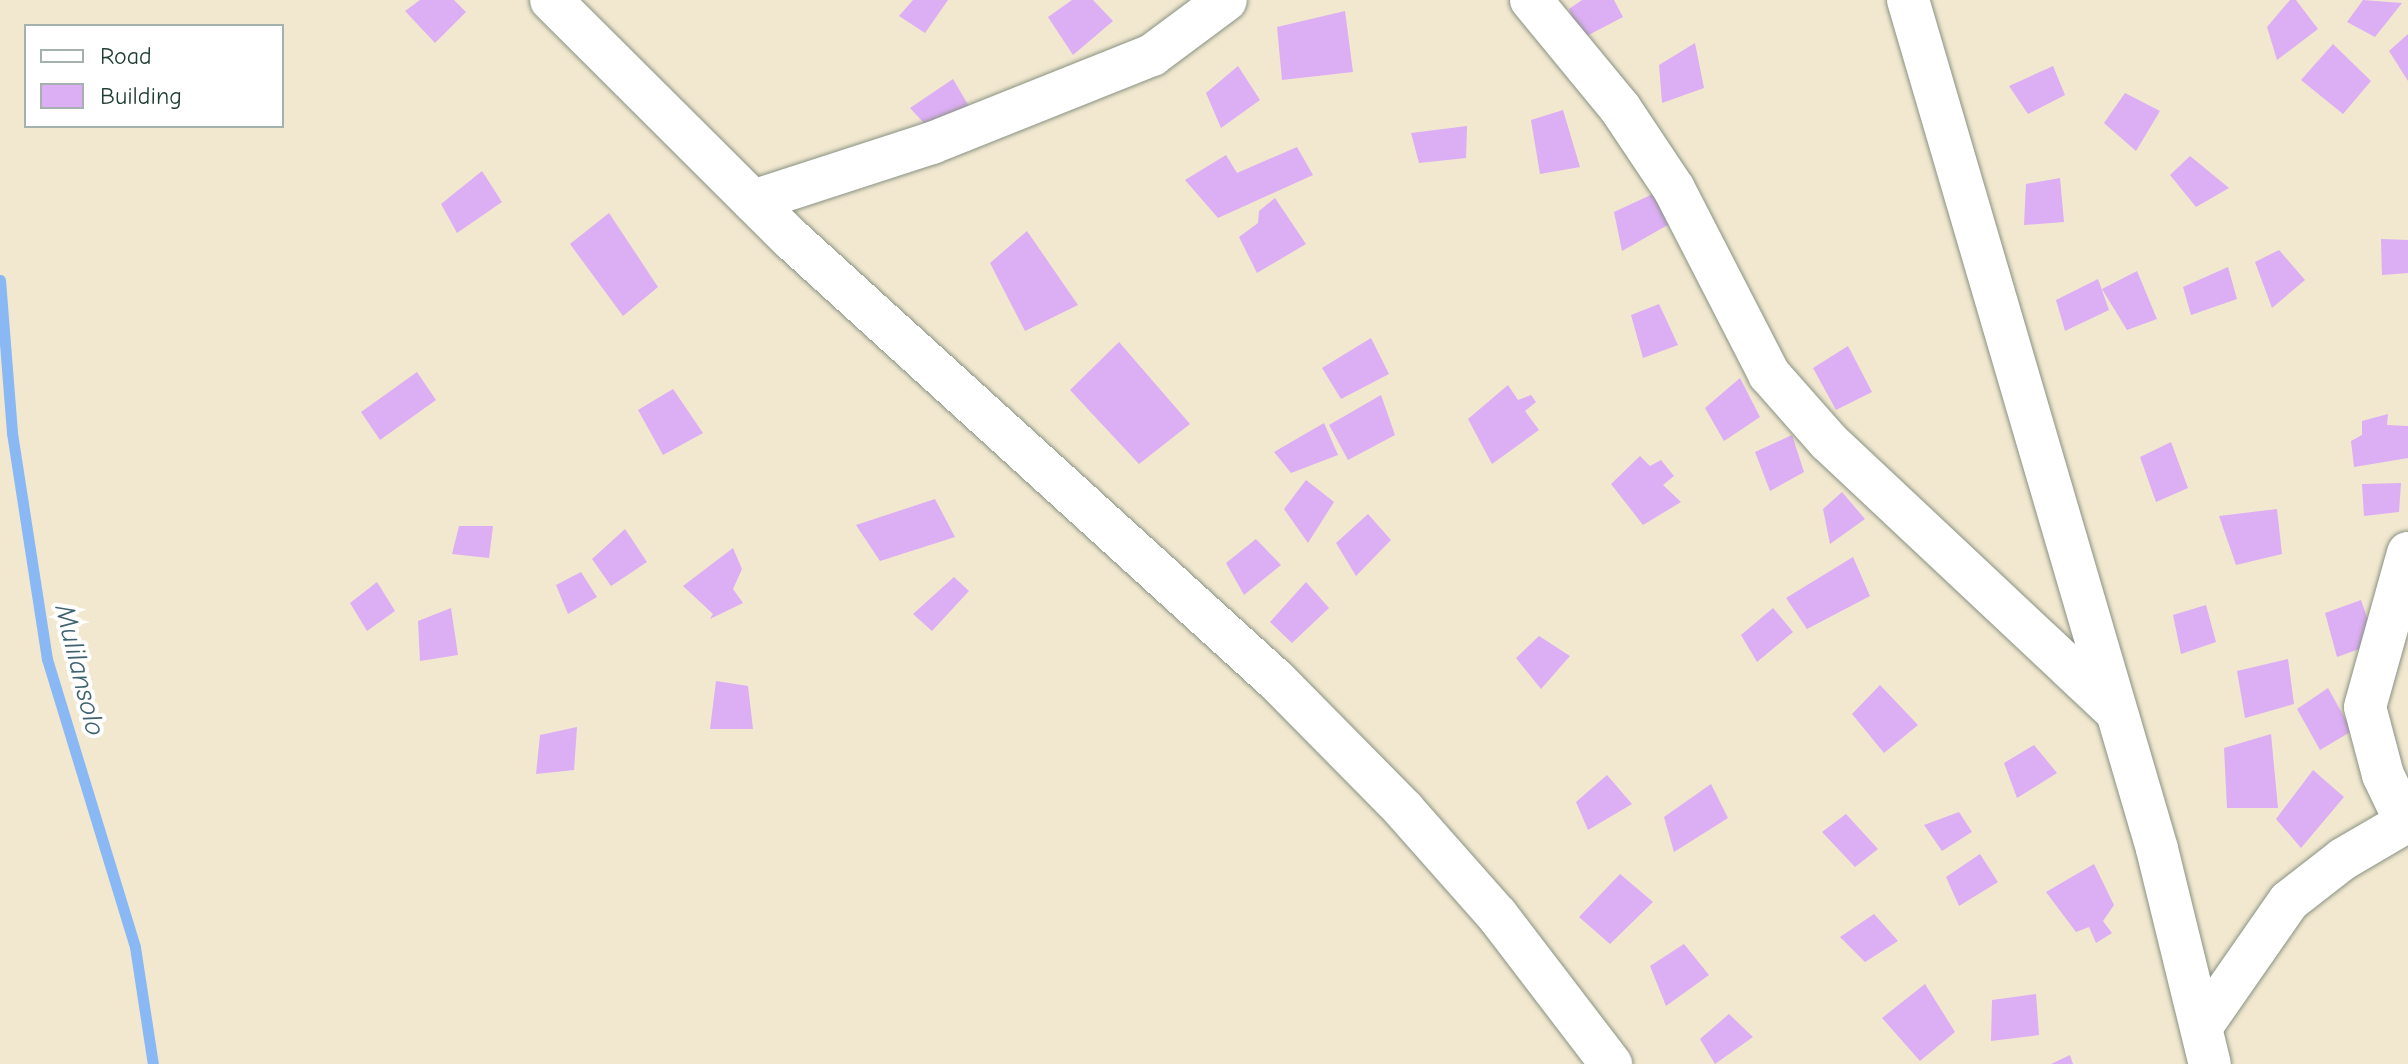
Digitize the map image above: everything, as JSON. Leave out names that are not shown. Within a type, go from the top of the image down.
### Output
[{"type":"street","points":[[551,0],[753,201],[1277,681],[1404,810],[1497,915],[1611,1064]]},
{"type":"street","points":[[753,201],[932,143],[1152,55],[1226,0]]},
{"type":"street","points":[[1531,0],[1620,108],[1674,189],[1769,374],[1828,441],[2115,711]]},
{"type":"street","points":[[1908,0],[2115,711],[2206,1045]]},
{"type":"street","points":[[2206,1045],[2289,901],[2343,859],[2407,822],[2383,775],[2365,707],[2408,553]]},
{"type":"building","points":[[420,0],[454,0],[466,12],[435,43],[405,11]]},
{"type":"building","points":[[913,0],[948,0],[925,33],[899,16]]},
{"type":"building","points":[[1072,0],[1093,0],[1113,21],[1073,55],[1048,17]]},
{"type":"building","points":[[1582,0],[1614,0],[1623,17],[1581,39],[1569,9]]},
{"type":"building","points":[[2290,0],[2296,0],[2318,29],[2277,60],[2267,27]]},
{"type":"building","points":[[2363,0],[2402,3],[2375,37],[2347,22]]},
{"type":"building","points":[[1345,11],[1353,72],[1282,80],[1277,27]]},
{"type":"building","points":[[2408,34],[2408,81],[2389,51]]},
{"type":"building","points":[[1695,43],[1704,88],[1662,103],[1659,65]]},
{"type":"building","points":[[2333,44],[2371,81],[2343,114],[2301,80]]},
{"type":"building","points":[[1238,66],[1260,100],[1221,128],[1206,93]]},
{"type":"building","points":[[2053,66],[2065,95],[2028,114],[2009,86]]},
{"type":"building","points":[[953,79],[970,108],[935,135],[910,108]]},
{"type":"building","points":[[2125,93],[2160,111],[2136,151],[2104,123]]},
{"type":"building","points":[[1563,110],[1580,167],[1540,174],[1531,120]]},
{"type":"building","points":[[1467,126],[1466,158],[1419,163],[1411,133]]},
{"type":"building","points":[[1297,147],[1313,175],[1218,218],[1185,180],[1226,155],[1237,173]]},
{"type":"building","points":[[2190,156],[2229,188],[2196,207],[2170,175]]},
{"type":"building","points":[[482,171],[502,202],[457,233],[441,204]]},
{"type":"building","points":[[2060,178],[2064,222],[2024,225],[2026,184]]},
{"type":"building","points":[[1668,187],[1680,218],[1622,251],[1614,212]]},
{"type":"building","points":[[1275,198],[1306,244],[1257,273],[1239,237],[1258,223],[1259,211]]},
{"type":"building","points":[[609,213],[658,287],[623,316],[570,244]]},
{"type":"building","points":[[1027,231],[1078,305],[1025,331],[990,263]]},
{"type":"building","points":[[2381,239],[2408,240],[2408,273],[2382,275]]},
{"type":"building","points":[[2279,250],[2305,280],[2272,308],[2255,262]]},
{"type":"building","points":[[2228,267],[2237,299],[2191,315],[2183,287]]},
{"type":"building","points":[[2137,271],[2157,319],[2127,330],[2102,289]]},
{"type":"building","points":[[2098,279],[2109,310],[2065,331],[2056,300]]},
{"type":"building","points":[[1659,304],[1678,345],[1643,358],[1631,315]]},
{"type":"building","points":[[1371,338],[1389,374],[1341,399],[1322,368]]},
{"type":"building","points":[[1119,342],[1190,424],[1139,464],[1070,390]]},
{"type":"building","points":[[1848,346],[1872,392],[1836,410],[1813,368]]},
{"type":"building","points":[[417,372],[436,400],[380,440],[361,412]]},
{"type":"building","points":[[1740,378],[1760,417],[1724,441],[1705,408]]},
{"type":"building","points":[[1508,385],[1518,400],[1531,395],[1536,402],[1525,411],[1539,430],[1492,464],[1468,419]]},
{"type":"building","points":[[673,389],[703,433],[663,455],[638,410]]},
{"type":"building","points":[[1381,395],[1395,435],[1348,460],[1329,425]]},
{"type":"building","points":[[2388,414],[2387,425],[2408,426],[2408,458],[2354,467],[2351,441],[2362,435],[2362,421]]},
{"type":"building","points":[[1324,423],[1338,455],[1291,473],[1274,452]]},
{"type":"building","points":[[1792,435],[1804,472],[1770,491],[1755,452]]},
{"type":"building","points":[[2171,442],[2188,488],[2156,502],[2140,457]]},
{"type":"building","points":[[1640,456],[1650,466],[1661,460],[1674,476],[1663,485],[1681,502],[1643,525],[1611,484]]},
{"type":"building","points":[[1306,480],[1334,502],[1308,543],[1284,509]]},
{"type":"building","points":[[2401,483],[2399,512],[2364,516],[2362,484]]},
{"type":"building","points":[[1842,492],[1865,519],[1830,544],[1823,509]]},
{"type":"building","points":[[935,499],[955,537],[880,561],[856,525]]},
{"type":"building","points":[[2277,509],[2282,554],[2236,565],[2219,516]]},
{"type":"building","points":[[1368,514],[1391,540],[1356,576],[1336,543]]},
{"type":"building","points":[[459,526],[493,526],[489,558],[452,554]]},
{"type":"building","points":[[625,529],[647,562],[611,586],[592,559]]},
{"type":"building","points":[[1256,539],[1281,565],[1244,595],[1226,563]]},
{"type":"building","points":[[733,548],[742,569],[733,589],[743,603],[710,619],[713,614],[683,586]]},
{"type":"building","points":[[1853,557],[1870,596],[1807,629],[1786,598]]},
{"type":"building","points":[[581,572],[597,597],[568,614],[556,585]]},
{"type":"building","points":[[954,577],[969,591],[932,631],[913,614]]},
{"type":"building","points":[[377,582],[395,611],[367,631],[350,603]]},
{"type":"building","points":[[1306,582],[1329,608],[1292,643],[1270,622]]},
{"type":"building","points":[[2361,600],[2376,643],[2337,657],[2325,613]]},
{"type":"building","points":[[2206,605],[2216,642],[2181,654],[2173,615]]},
{"type":"building","points":[[451,608],[458,655],[420,661],[418,621]]},
{"type":"building","points":[[1773,608],[1793,632],[1757,662],[1741,635]]},
{"type":"building","points":[[1539,636],[1570,656],[1541,689],[1516,658]]},
{"type":"building","points":[[2288,659],[2294,704],[2245,718],[2237,671]]},
{"type":"building","points":[[716,681],[748,686],[753,729],[710,729]]},
{"type":"building","points":[[1880,685],[1918,725],[1884,753],[1852,714]]},
{"type":"building","points":[[2328,688],[2352,731],[2320,750],[2297,709]]},
{"type":"building","points":[[577,727],[574,770],[536,774],[540,735]]},
{"type":"building","points":[[2271,734],[2278,808],[2227,808],[2224,748]]},
{"type":"building","points":[[2034,745],[2057,773],[2017,798],[2004,763]]},
{"type":"building","points":[[2313,770],[2344,797],[2301,848],[2276,819]]},
{"type":"building","points":[[1607,775],[1632,804],[1588,830],[1576,802]]},
{"type":"building","points":[[1711,784],[1728,818],[1674,852],[1664,817]]},
{"type":"building","points":[[1959,812],[1972,832],[1942,851],[1924,825]]},
{"type":"building","points":[[1846,814],[1878,849],[1855,867],[1822,832]]},
{"type":"building","points":[[1980,854],[1998,882],[1959,906],[1946,877]]},
{"type":"building","points":[[2094,864],[2114,905],[2103,921],[2112,933],[2096,943],[2089,927],[2076,932],[2046,892]]},
{"type":"building","points":[[1620,874],[1653,902],[1610,944],[1579,917]]},
{"type":"building","points":[[1874,914],[1898,941],[1865,962],[1840,937]]},
{"type":"building","points":[[1684,944],[1709,975],[1666,1006],[1650,966]]},
{"type":"building","points":[[1925,984],[1955,1032],[1920,1061],[1882,1018]]},
{"type":"building","points":[[2036,994],[2039,1035],[1991,1041],[1992,1000]]},
{"type":"building","points":[[1729,1014],[1753,1037],[1715,1064],[1700,1039]]},
{"type":"building","points":[[2070,1055],[2073,1064],[2051,1064]]},
{"type":"waterway","name":"Mulilansolo","points":[[0,280],[12,433],[47,659],[135,947],[153,1064]]}]
